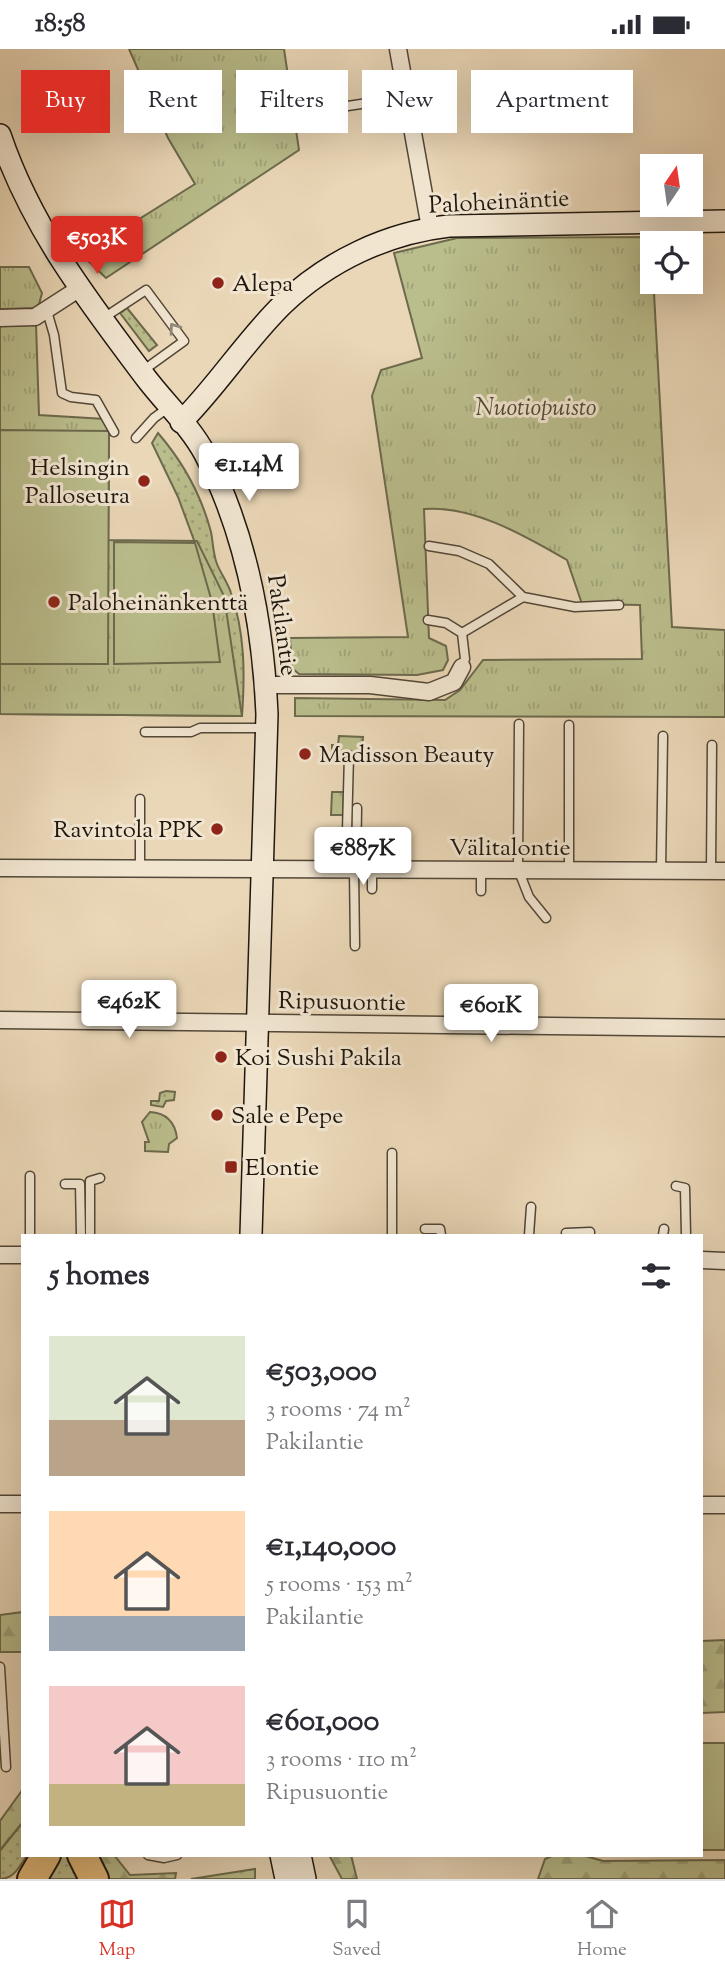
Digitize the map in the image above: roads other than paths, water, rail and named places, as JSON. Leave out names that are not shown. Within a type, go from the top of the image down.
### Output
[{"type":"highway","points":[[32,1879],[45,1857]]},
{"type":"highway","points":[[83,1857],[94,1879]]},
{"type":"main road","name":"Pakilantie","points":[[0,135],[37,222],[102,319],[204,451],[238,533],[251,579],[265,685],[266,729],[251,1234]]},
{"type":"main road","name":"Paloheinäntie","points":[[175,414],[282,305],[311,281],[368,247],[430,228],[725,221]]},
{"type":"main road","points":[[281,1857],[286,1879]]},
{"type":"main road","points":[[300,1857],[305,1879]]},
{"type":"street","points":[[398,49],[402,70]]},
{"type":"street","points":[[413,133],[430,228]]},
{"type":"street","points":[[0,318],[35,317],[80,288]]},
{"type":"street","points":[[265,685],[370,685],[429,692],[454,683],[462,667]]},
{"type":"street","name":"Välitalontie","points":[[0,868],[718,871]]},
{"type":"street","name":"Ripusuontie","points":[[0,1020],[725,1028]]},
{"type":"street","points":[[0,1255],[21,1255]]},
{"type":"street","points":[[703,1260],[725,1261]]},
{"type":"street","points":[[0,1504],[21,1504]]},
{"type":"street","points":[[703,1505],[725,1505]]},
{"type":"lane","points":[[102,319],[146,290],[184,341],[142,372]]},
{"type":"lane","points":[[47,311],[54,334],[62,393],[71,397],[96,400],[114,432]]},
{"type":"lane","points":[[136,438],[154,418],[175,414]]},
{"type":"lane","points":[[429,546],[460,551],[489,564],[523,597],[575,607],[619,605]]},
{"type":"lane","points":[[461,633],[523,597]]},
{"type":"lane","points":[[428,621],[446,623],[461,633],[466,659],[462,667]]},
{"type":"lane","points":[[519,724],[518,869],[529,897],[546,918]]},
{"type":"lane","points":[[569,725],[569,870]]},
{"type":"lane","points":[[145,732],[191,731],[200,728],[266,729]]},
{"type":"lane","points":[[661,871],[663,736]]},
{"type":"lane","points":[[712,745],[718,871]]},
{"type":"lane","points":[[349,755],[357,869],[372,889]]},
{"type":"lane","points":[[139,799],[140,868]]},
{"type":"lane","points":[[355,946],[357,808]]},
{"type":"lane","points":[[481,869],[481,891]]},
{"type":"lane","points":[[392,1153],[392,1234]]},
{"type":"lane","points":[[30,1176],[30,1234]]},
{"type":"lane","points":[[90,1234],[90,1181],[100,1178]]},
{"type":"lane","points":[[65,1184],[80,1184],[81,1234]]},
{"type":"lane","points":[[676,1186],[685,1188],[686,1234]]},
{"type":"lane","points":[[529,1234],[531,1207]]},
{"type":"lane","points":[[425,1229],[440,1229],[441,1234]]},
{"type":"lane","points":[[566,1233],[590,1234]]},
{"type":"lane","points":[[0,1667],[6,1767]]},
{"type":"place","name":"Alepa","points":[[218,283]]},
{"type":"place","name":"Helsingin Palloseura","points":[[144,481]]},
{"type":"place","name":"Paloheinänkenttä","points":[[54,602]]},
{"type":"place","name":"Madisson Beauty","points":[[305,754]]},
{"type":"place","name":"Ravintola PPK","points":[[217,829]]},
{"type":"place","name":"Koi Sushi Pakila","points":[[221,1057]]},
{"type":"place","name":"Sale e Pepe","points":[[217,1115]]},
{"type":"place","name":"Elontie","points":[[231,1167]]},
{"type":"park label","name":"Nuotiopuisto","points":[[536,407]]}]
